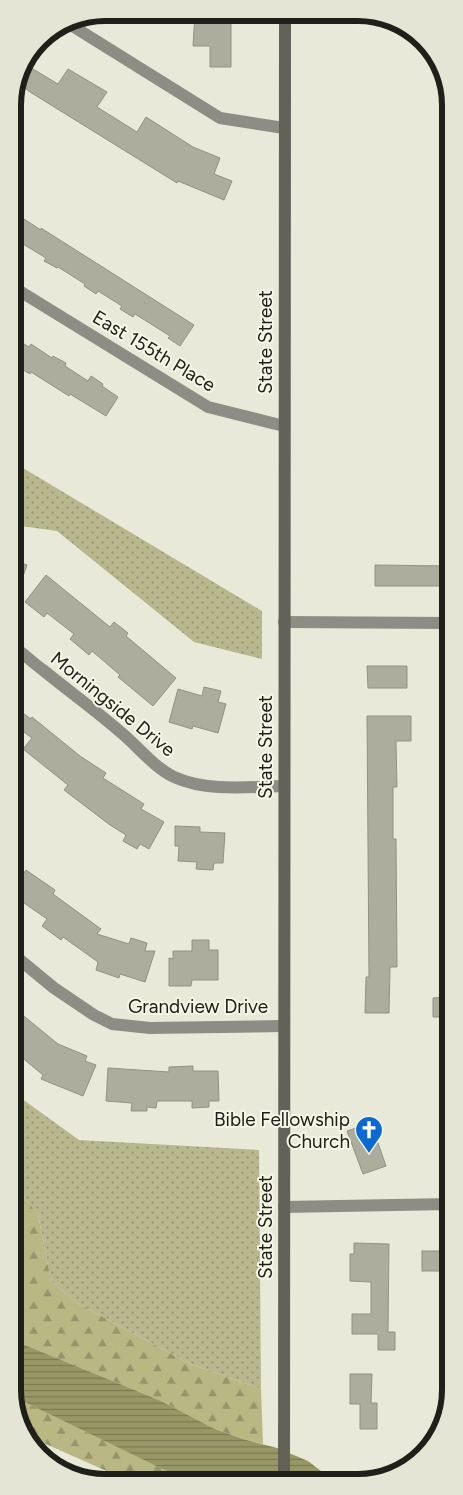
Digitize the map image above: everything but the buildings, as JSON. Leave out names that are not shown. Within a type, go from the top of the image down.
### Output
[{"type":"main road","name":"State Street","points":[[284,1474],[285,21]]},
{"type":"street","points":[[75,27],[220,118],[284,128]]},
{"type":"street","name":"East 155th Place","points":[[21,292],[208,407],[284,426]]},
{"type":"street","points":[[284,622],[442,623]]},
{"type":"street","name":"Morningside Drive","points":[[21,652],[86,703],[155,764],[174,777],[200,785],[233,788],[284,786]]},
{"type":"street","name":"Grandview Drive","points":[[21,962],[54,988],[94,1015],[112,1024],[150,1028],[283,1026]]},
{"type":"street","points":[[284,1206],[442,1204]]},
{"type":"shaded area","points":[[21,467],[262,611],[262,659],[194,642],[57,531],[21,526]]},
{"type":"shaded area","points":[[21,1098],[79,1140],[259,1150],[261,1389],[188,1363],[77,1303],[51,1281],[38,1214],[21,1194]]},
{"type":"shaded area","points":[[21,1342],[159,1400],[215,1429],[277,1448],[308,1461],[325,1474],[173,1474],[22,1401]]},
{"type":"green space","points":[[21,1194],[38,1214],[51,1281],[77,1303],[188,1363],[261,1389],[263,1444],[215,1429],[159,1400],[21,1342]]},
{"type":"green space","points":[[22,1401],[174,1474],[113,1474],[39,1441],[28,1422]]},
{"type":"place","name":"Bible Fellowship Church","points":[[369,1154]]}]
